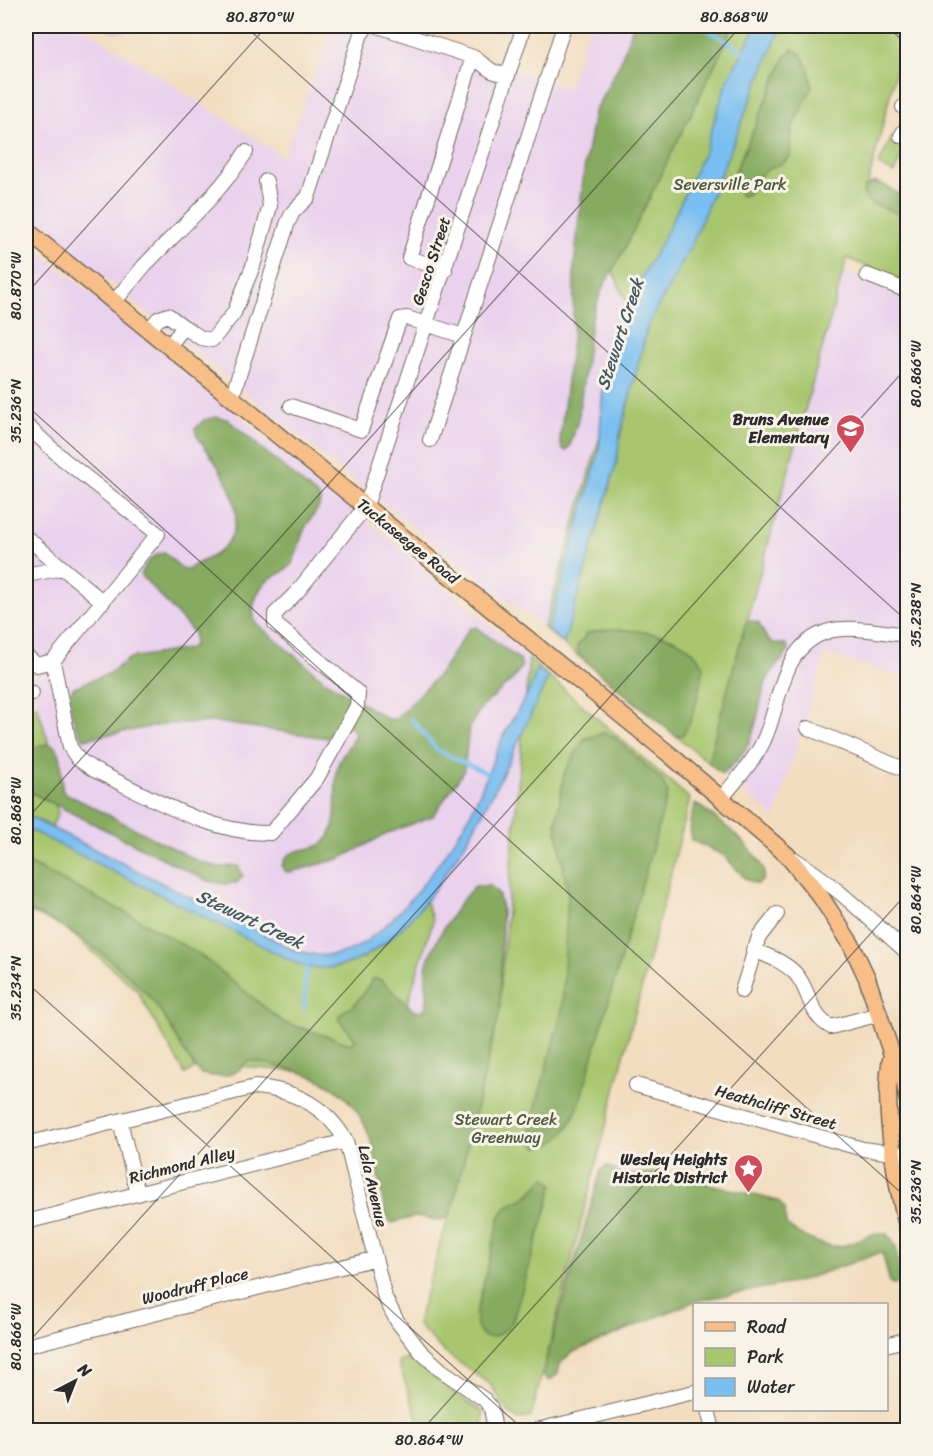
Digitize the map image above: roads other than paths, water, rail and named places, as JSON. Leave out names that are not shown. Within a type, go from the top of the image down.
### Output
[{"type":"main road","name":"Tuckaseegee Road","points":[[26,230],[669,754],[787,855],[821,897],[851,944],[880,1014],[892,1055],[902,1069],[908,1100]]},
{"type":"main road","points":[[892,1055],[887,1076],[901,1155],[908,1229]]},
{"type":"street","points":[[231,397],[288,222],[293,212],[308,197],[361,34],[367,26]]},
{"type":"street","points":[[378,26],[473,57],[492,71],[508,76]]},
{"type":"street","name":"Gesco Street","points":[[53,661],[70,747],[78,759],[94,770],[201,821],[257,833],[271,833],[317,778],[357,706],[358,693],[275,624],[275,614],[297,592],[366,506],[428,324],[524,26]]},
{"type":"street","points":[[430,440],[564,26]]},
{"type":"street","points":[[445,270],[409,258],[473,57]]},
{"type":"street","points":[[114,302],[145,265],[172,240],[229,179],[246,152]]},
{"type":"street","points":[[149,330],[158,319],[168,315],[201,338],[212,340],[234,313],[253,266],[270,206],[266,181]]},
{"type":"street","points":[[867,275],[908,291]]},
{"type":"street","points":[[291,406],[361,430],[400,319],[406,318],[463,336]]},
{"type":"street","points":[[169,346],[184,327]]},
{"type":"street","points":[[184,359],[201,338]]},
{"type":"street","points":[[26,426],[63,459],[158,534],[53,661],[37,665],[26,656]]},
{"type":"street","points":[[26,537],[103,602]]},
{"type":"street","points":[[26,575],[63,568]]},
{"type":"street","points":[[716,793],[760,747],[770,727],[783,676],[801,649],[828,632],[849,630],[908,635]]},
{"type":"street","points":[[808,728],[908,771]]},
{"type":"street","points":[[787,855],[822,876],[867,913],[883,932],[908,953]]},
{"type":"street","points":[[742,991],[753,950],[759,937],[777,914]]},
{"type":"street","points":[[753,950],[784,963],[796,974],[813,1011],[820,1021],[831,1027],[880,1014]]},
{"type":"street","name":"Heathcliff Street","points":[[636,1085],[863,1149],[901,1155]]},
{"type":"street","name":"Lela Avenue","points":[[26,1144],[255,1087],[275,1089],[301,1097],[321,1109],[336,1125],[346,1141],[380,1286],[397,1321],[434,1364],[485,1400],[493,1413],[495,1431]]},
{"type":"street","points":[[120,1121],[138,1194]]},
{"type":"street","name":"Richmond Alley","points":[[26,1222],[346,1141]]},
{"type":"street","name":"Woodruff Place","points":[[26,1346],[373,1259]]},
{"type":"street","points":[[888,1344],[908,1339]]},
{"type":"street","points":[[537,1431],[693,1392]]},
{"type":"street","points":[[708,1411],[713,1431]]},
{"type":"water","name":"Stewart Creek","points":[[757,26],[781,26],[691,246],[648,325],[620,436],[617,461],[564,643],[548,630],[599,451],[603,381],[618,318],[665,236],[706,148],[726,83]]},
{"type":"water","points":[[536,669],[548,678],[483,812],[452,864],[419,910],[382,945],[342,965],[300,965],[26,828],[26,815],[293,949],[318,955],[342,953],[359,946],[378,932],[396,915],[432,873],[470,814],[506,730],[530,688]]},
{"type":"waterway","points":[[702,26],[745,53]]},
{"type":"waterway","points":[[411,719],[437,750],[492,776]]},
{"type":"waterway","points":[[304,1008],[307,964]]},
{"type":"place","name":"Bruns Avenue Elementary","points":[[850,454]]},
{"type":"place","name":"Wesley Heights Historic District","points":[[748,1194]]},
{"type":"park label","name":"Seversville Park","points":[[730,184]]},
{"type":"park label","name":"Stewart Creek Greenway","points":[[506,1128]]}]
